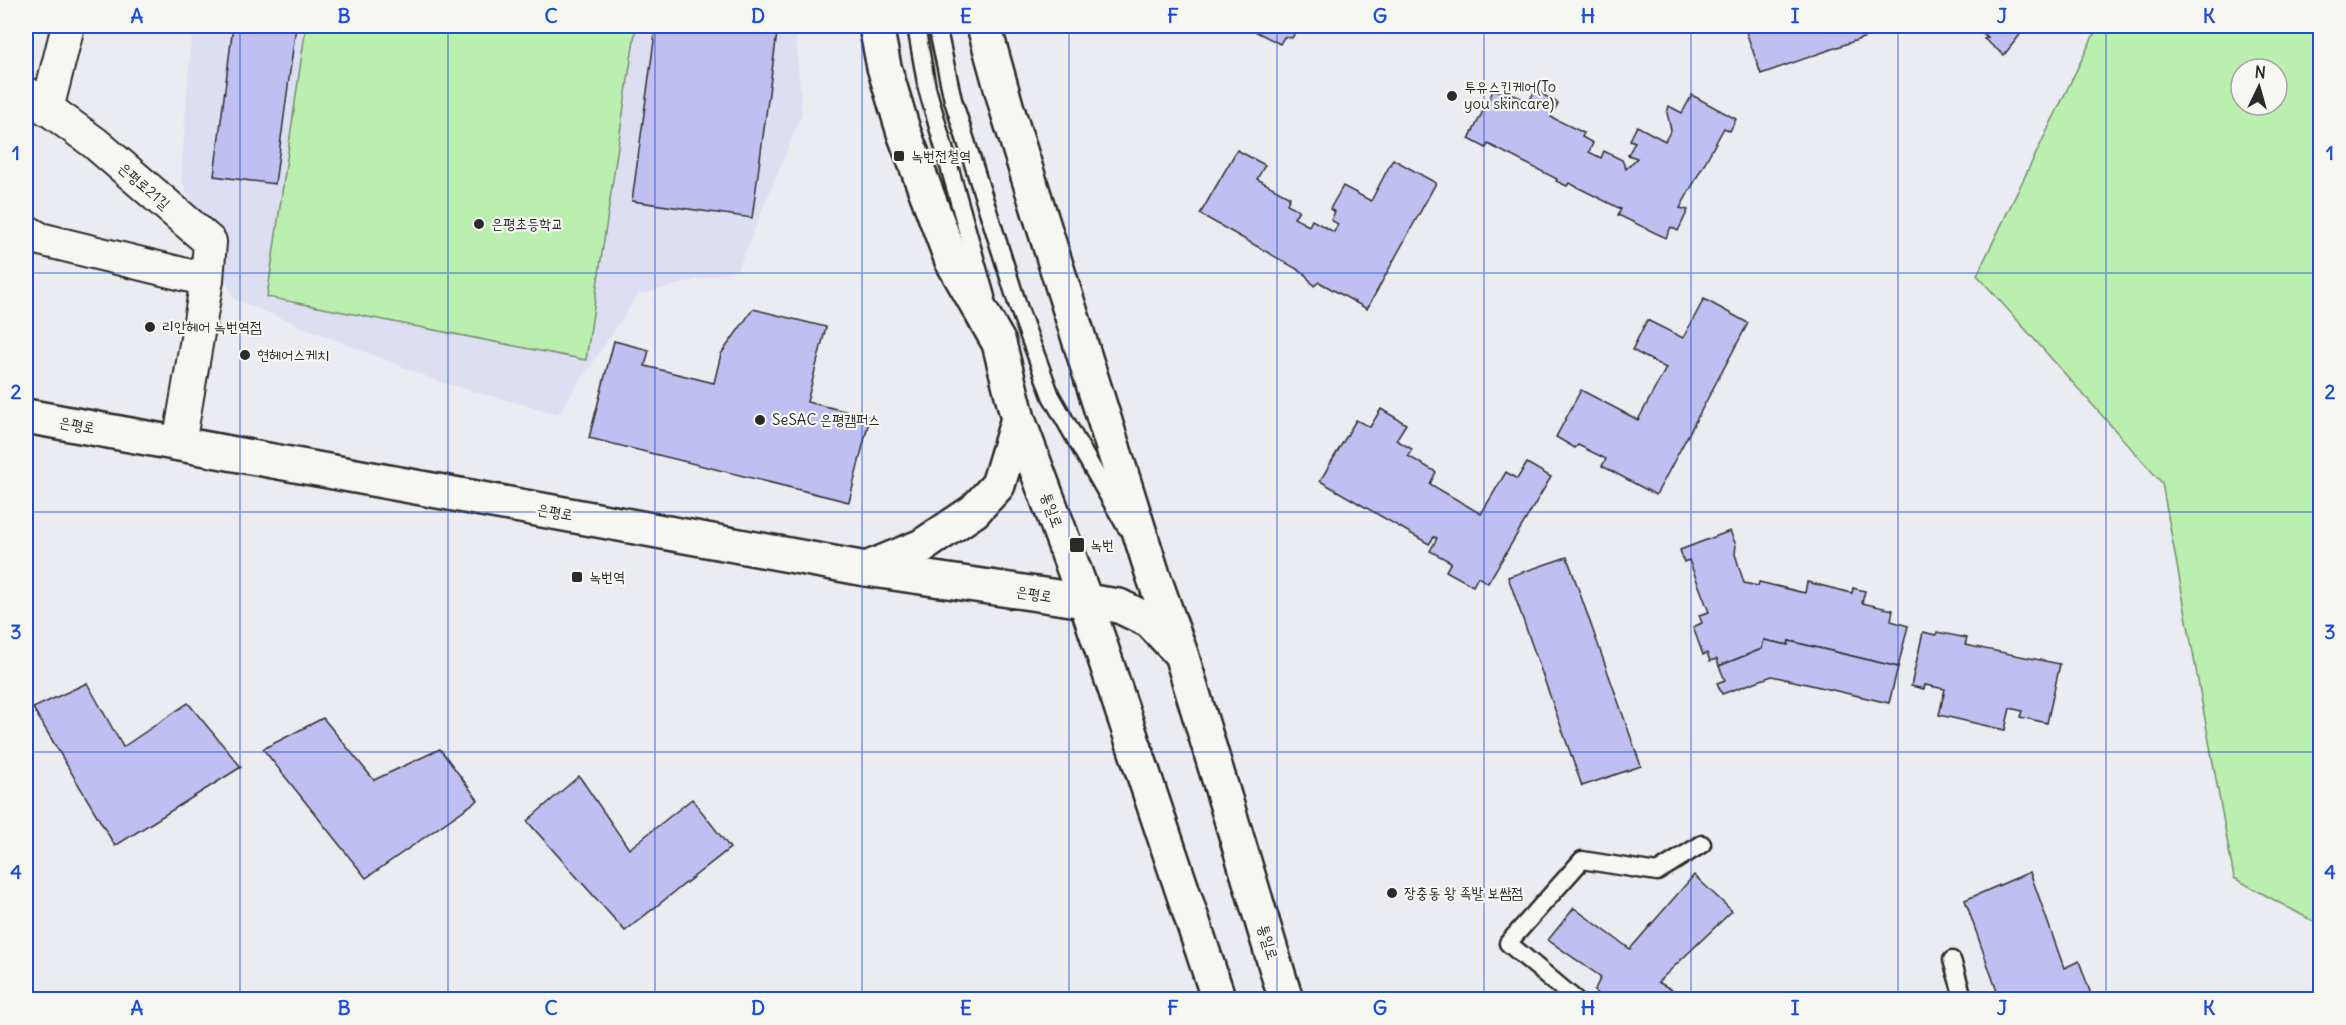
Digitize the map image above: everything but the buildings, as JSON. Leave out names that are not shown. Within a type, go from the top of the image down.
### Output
[{"type":"main road","name":"통일로","points":[[876,26],[884,67],[904,133],[952,261],[999,343],[1018,419],[1086,602],[1218,999]]},
{"type":"main road","name":"통일로","points":[[984,26],[1010,120],[1153,575],[1181,654],[1286,999]]},
{"type":"main road","name":"은평로","points":[[26,416],[866,569],[1119,606],[1150,621],[1181,654]]},
{"type":"main road","points":[[866,569],[922,546],[974,511],[998,485],[1018,419]]},
{"type":"street","name":"은평로21길","points":[[68,26],[36,101],[94,143],[210,242],[207,280],[179,444]]},
{"type":"street","points":[[26,231],[39,239],[207,280]]},
{"type":"lane","points":[[916,26],[927,88],[999,343]]},
{"type":"lane","points":[[937,26],[953,100],[1019,309],[1051,396],[1153,575]]},
{"type":"lane","points":[[1576,999],[1508,943],[1582,860],[1658,872],[1702,844]]},
{"type":"lane","points":[[1952,960],[1964,999]]},
{"type":"shaded area","name":"은평초등학교","points":[[192,26],[795,26],[802,114],[738,269],[638,295],[558,414],[440,382],[234,299],[181,179]]},
{"type":"green space","points":[[306,26],[636,26],[586,360],[267,297]]},
{"type":"green space","points":[[2098,26],[2320,26],[2320,925],[2234,878],[2162,483],[1977,275]]},
{"type":"place","name":"투유스킨케어(To you skincare)","points":[[1452,96]]},
{"type":"place","name":"녹번전철역","points":[[899,156]]},
{"type":"place","name":"은평초등학교","points":[[479,224]]},
{"type":"place","name":"리안헤어 녹번역점","points":[[150,327]]},
{"type":"place","name":"현헤어스케치","points":[[245,355]]},
{"type":"place","name":"SeSAC 은평캠퍼스","points":[[760,420]]},
{"type":"place","name":"녹번","points":[[1077,545]]},
{"type":"place","name":"녹번역","points":[[577,577]]},
{"type":"place","name":"장충동 왕 족발 보쌈점","points":[[1392,893]]}]
